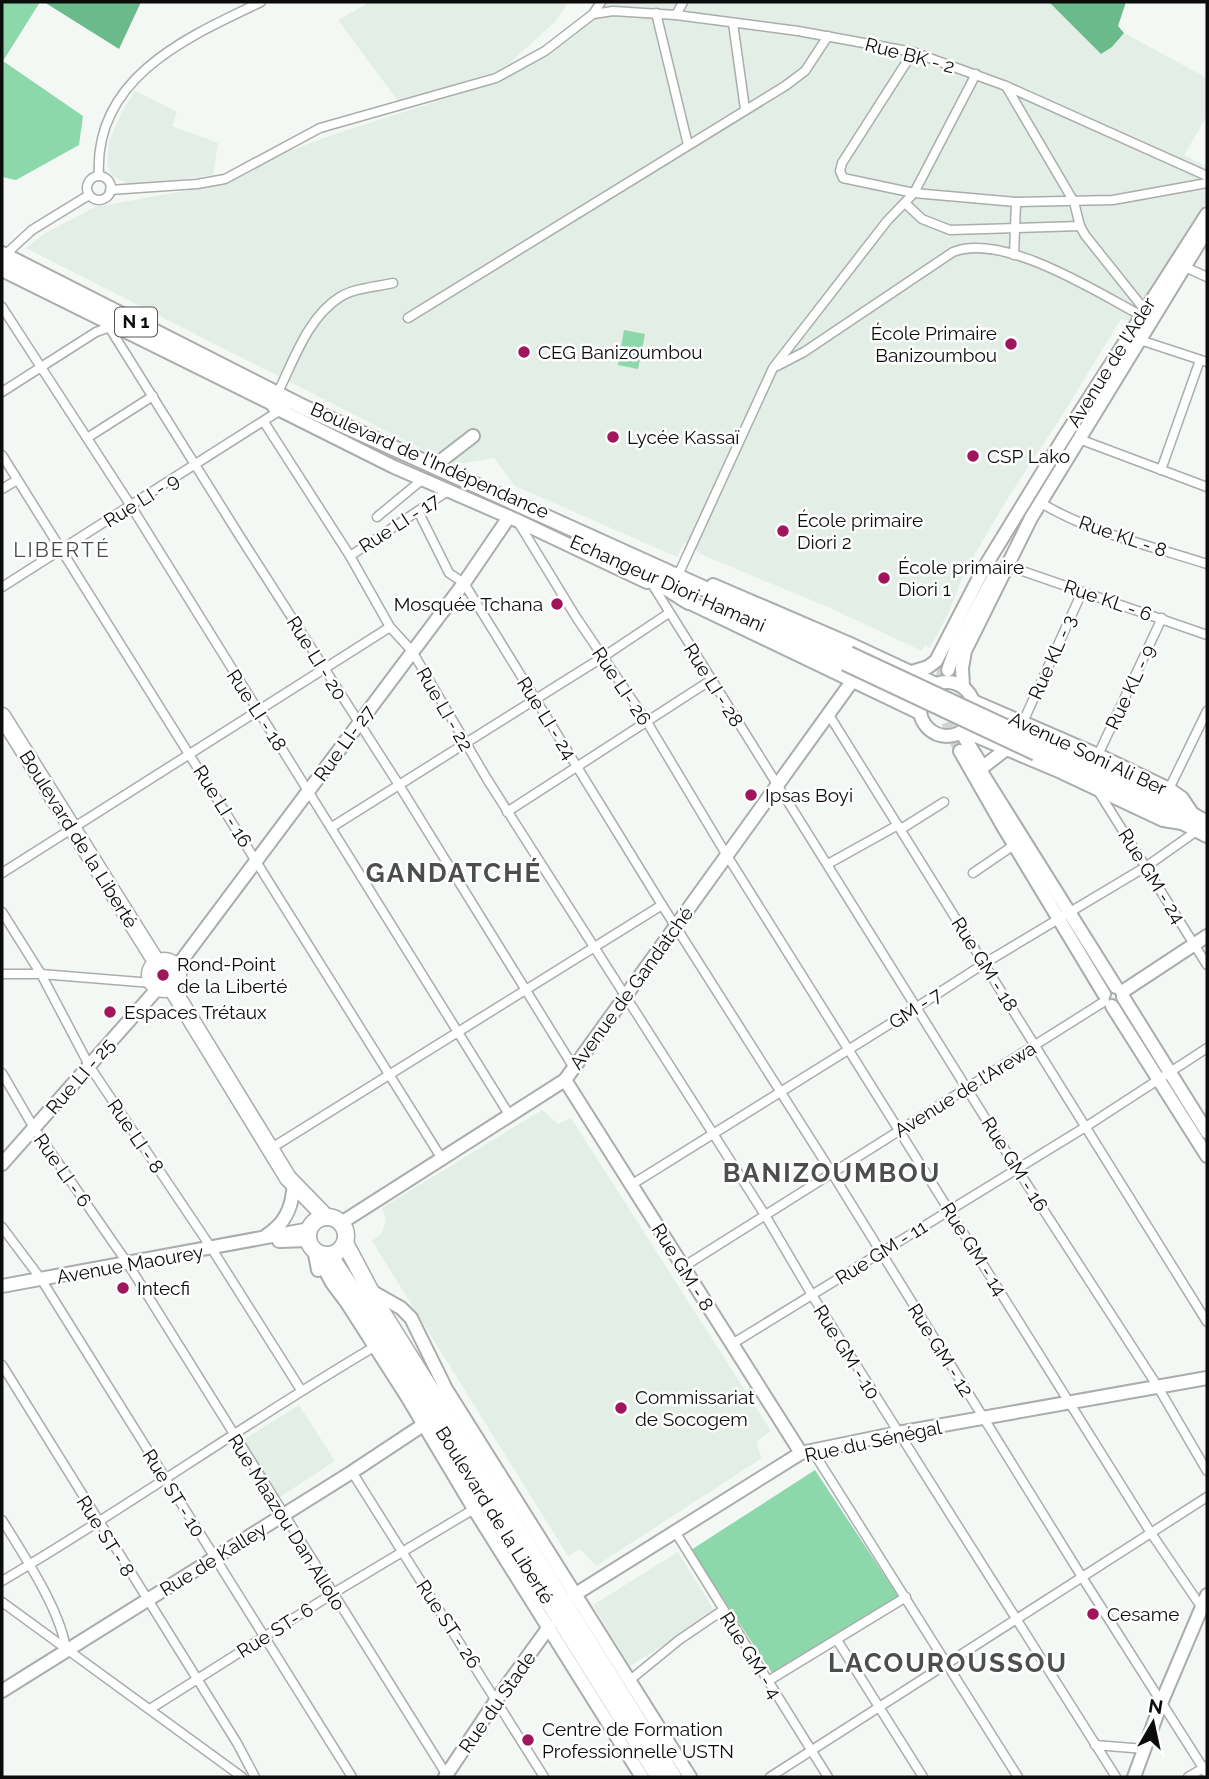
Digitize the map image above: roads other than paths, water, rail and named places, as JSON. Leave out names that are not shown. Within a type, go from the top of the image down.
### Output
[{"type":"highway","name":"Boulevard de la Liberté","points":[[2,716],[157,963]]},
{"type":"highway","points":[[170,962],[176,968],[177,981],[161,986],[150,974],[157,963],[170,962]]},
{"type":"highway","name":"Boulevard de la Liberté","points":[[161,986],[270,1150],[320,1237],[659,1777]]},
{"type":"highway","name":"Boulevard de la Liberté","points":[[320,1237],[339,1252],[345,1243],[370,1291],[673,1777]]},
{"type":"main road","name":"Avenue de l'Ader","points":[[942,667],[1019,512],[1142,312],[1207,214]]},
{"type":"main road","name":"Avenue de l'Ader","points":[[963,687],[965,651],[1031,518],[1207,230]]},
{"type":"main road","name":"Boulevard de l'Indépendance","points":[[3,259],[113,326],[438,463],[612,543],[680,570],[936,684]]},
{"type":"main road","name":"Boulevard de l'Indépendance","points":[[3,259],[302,411]]},
{"type":"main road","name":"Boulevard de l'Indépendance","points":[[271,394],[279,411],[448,491],[512,518],[920,713]]},
{"type":"main road","name":"Echangeur Diori Hamani","points":[[302,411],[847,658],[1038,748]]},
{"type":"main road","points":[[438,463],[473,436]]},
{"type":"main road","name":"Rue LI- 27","points":[[176,968],[512,518]]},
{"type":"main road","name":"Avenue de l'Ader","points":[[936,684],[934,671],[942,667],[957,645],[1017,532],[1031,518]]},
{"type":"main road","name":"Echangeur Diori Hamani","points":[[547,524],[636,569],[847,658]]},
{"type":"main road","points":[[547,524],[612,543]]},
{"type":"main road","points":[[636,569],[689,602]]},
{"type":"main road","points":[[912,672],[928,667],[942,667]]},
{"type":"main road","name":"Avenue de Gandatché","points":[[320,1237],[565,1080],[853,680]]},
{"type":"main road","points":[[940,736],[963,732],[972,720],[974,701],[963,687],[945,682],[936,684],[923,696],[920,713],[927,727],[940,736],[1010,827]]},
{"type":"main road","name":"Avenue Soni Ali Ber","points":[[974,701],[1169,789],[1182,798],[1198,826]]},
{"type":"main road","points":[[963,732],[983,767],[1010,827],[1014,845],[1121,992],[1207,1156]]},
{"type":"main road","name":"Avenue Soni Ali Ber","points":[[963,732],[1096,788],[1172,824],[1198,826]]},
{"type":"main road","name":"Avenue Soni Ali Ber","points":[[1038,748],[1198,826]]},
{"type":"main road","points":[[964,750],[1064,916],[1107,1000],[1207,1132]]},
{"type":"main road","points":[[983,767],[1004,750]]},
{"type":"main road","points":[[1107,1000],[1119,1004],[1121,992],[1207,936]]},
{"type":"main road","name":"Rue LI - 25","points":[[2,1164],[161,986]]},
{"type":"main road","name":"Rue GM - 8","points":[[565,1080],[732,1344],[807,1451]]},
{"type":"main road","points":[[258,1240],[278,1227],[289,1211],[291,1184]]},
{"type":"main road","name":"Avenue Maourey","points":[[2,1286],[258,1240],[320,1237]]},
{"type":"main road","name":"Boulevard de la Liberté","points":[[320,1237],[318,1272],[325,1286],[335,1297],[347,1303],[642,1777]]},
{"type":"main road","name":"Boulevard de la Liberté","points":[[370,1291],[401,1308],[411,1318],[446,1389],[690,1777]]},
{"type":"main road","name":"Rue du Sénégal","points":[[574,1595],[807,1451],[1207,1378]]},
{"type":"main road","name":"Rue de Kalley","points":[[2,1691],[352,1472],[423,1424]]},
{"type":"main road","points":[[1134,1777],[1162,1701],[1207,1595]]},
{"type":"main road","name":"Rue du Stade","points":[[447,1776],[549,1626]]},
{"type":"street","points":[[99,176],[101,146],[113,110],[124,92],[148,66],[169,49],[261,2]]},
{"type":"street","points":[[99,176],[89,181],[87,188],[89,195],[96,199],[103,199],[110,190],[197,184],[225,179],[320,128],[496,78],[545,51],[593,14],[601,2]]},
{"type":"street","points":[[676,15],[683,2]]},
{"type":"street","name":"Rue BK - 2","points":[[593,14],[613,11],[676,15],[913,51],[1006,86],[1207,176]]},
{"type":"street","points":[[656,13],[688,145]]},
{"type":"street","points":[[733,23],[745,109]]},
{"type":"street","points":[[408,318],[785,86],[805,71],[828,36]]},
{"type":"street","points":[[913,51],[840,171],[843,178],[914,193],[1016,202],[1113,200],[1207,183]]},
{"type":"street","points":[[680,570],[773,368],[895,211],[914,193],[976,74]]},
{"type":"street","points":[[1006,86],[1074,202],[1080,226],[1090,243],[1142,312]]},
{"type":"street","points":[[99,176],[108,180],[110,190]]},
{"type":"street","points":[[3,259],[32,230],[89,195]]},
{"type":"street","points":[[1014,255],[1016,202]]},
{"type":"street","points":[[905,203],[922,219],[950,230],[1080,226]]},
{"type":"street","points":[[773,368],[804,352],[953,252],[973,247],[1041,263],[1142,312]]},
{"type":"street","points":[[1185,267],[1207,277]]},
{"type":"street","points":[[271,394],[320,314],[340,297],[393,283]]},
{"type":"street","name":"Rue LI - 18","points":[[2,306],[131,506],[510,1116]]},
{"type":"street","points":[[2,392],[96,332],[113,326]]},
{"type":"street","name":"Rue LI - 20","points":[[113,326],[239,535],[399,785],[574,1068]]},
{"type":"street","points":[[1140,340],[1204,361],[1161,470]]},
{"type":"street","points":[[87,438],[153,396]]},
{"type":"street","name":"Rue LI - 9","points":[[2,587],[279,411]]},
{"type":"street","name":"Rue LI - 22","points":[[264,422],[350,556],[390,627],[412,651],[464,743],[625,997]]},
{"type":"street","points":[[1079,439],[1207,487]]},
{"type":"street","name":"Rue LI - 16","points":[[2,455],[442,1159]]},
{"type":"street","points":[[377,517],[422,479]]},
{"type":"street","points":[[2,489],[17,480]]},
{"type":"street","name":"Rue LI - 17","points":[[350,556],[448,491]]},
{"type":"street","name":"Rue KL - 8","points":[[1041,503],[1063,516],[1207,564]]},
{"type":"street","name":"Rue LI - 24","points":[[418,511],[449,573],[464,583],[676,926]]},
{"type":"street","name":"Rue LI- 26","points":[[512,518],[647,722],[726,854]]},
{"type":"street","name":"Rue KL - 6","points":[[1008,566],[1207,635]]},
{"type":"street","name":"Rue LI - 28","points":[[652,584],[776,786]]},
{"type":"street","name":"Rue KL - 3","points":[[1023,722],[1082,592]]},
{"type":"street","points":[[332,827],[669,613]]},
{"type":"street","name":"Rue KL - 9","points":[[1098,755],[1162,618]]},
{"type":"street","points":[[2,873],[390,627]]},
{"type":"street","points":[[507,812],[710,680]]},
{"type":"street","points":[[1169,789],[1207,711]]},
{"type":"street","name":"Rue GM - 18","points":[[829,715],[1207,1322]]},
{"type":"street","name":"Rue GM - 16","points":[[776,786],[1158,1387],[1207,1471]]},
{"type":"street","name":"Rue GM - 24","points":[[1096,788],[1207,965]]},
{"type":"street","points":[[828,864],[944,802]]},
{"type":"street","name":"GM - 7","points":[[631,1185],[985,962],[1147,866],[1198,826]]},
{"type":"street","points":[[973,873],[1014,845]]},
{"type":"street","name":"Rue GM - 14","points":[[726,854],[1151,1533],[1202,1608]]},
{"type":"street","points":[[270,1150],[662,905]]},
{"type":"street","name":"Rue LI - 8","points":[[2,912],[41,974],[90,1067],[212,1249]]},
{"type":"street","name":"Rue GM - 12","points":[[676,926],[832,1172],[1082,1577],[1206,1770]]},
{"type":"street","points":[[2,974],[41,974],[161,986]]},
{"type":"street","name":"Rue GM - 10","points":[[625,997],[765,1215],[898,1433],[1116,1777]]},
{"type":"street","name":"Avenue de l'Arewa","points":[[683,1267],[1107,1000]]},
{"type":"street","name":"Rue GM - 11","points":[[732,1344],[1087,1126],[1207,1048]]},
{"type":"street","name":"Rue LI - 6","points":[[2,1073],[34,1128],[128,1264]]},
{"type":"street","name":"Rue ST - 10","points":[[2,1227],[41,1279],[352,1777]]},
{"type":"street","points":[[212,1249],[301,1390]]},
{"type":"street","name":"Rue Maazou Dan Allolo","points":[[128,1264],[447,1776]]},
{"type":"street","points":[[2,1581],[301,1390],[374,1347]]},
{"type":"street","name":"Rue ST - 8","points":[[2,1365],[237,1743],[255,1777]]},
{"type":"street","name":"Rue GM - 8","points":[[807,1451],[906,1597],[1018,1777]]},
{"type":"street","name":"Rue ST - 26","points":[[352,1472],[544,1777]]},
{"type":"street","points":[[770,1777],[1207,1497]]},
{"type":"street","name":"Rue ST- 6","points":[[149,1709],[474,1509]]},
{"type":"street","points":[[2,1521],[30,1564],[64,1635],[66,1651]]},
{"type":"street","name":"Rue GM - 4","points":[[676,1533],[828,1777]]},
{"type":"street","points":[[768,1681],[906,1597]]},
{"type":"street","points":[[2,1602],[242,1777]]},
{"type":"street","points":[[630,1680],[679,1640],[723,1611]]},
{"type":"street","points":[[837,1640],[922,1777]]},
{"type":"street","points":[[1095,1745],[1145,1749]]},
{"type":"street","points":[[1188,1777],[1206,1770]]},
{"type":"tunnel","points":[[943,669],[944,712],[960,751]]},
{"type":"place","name":"École Primaire Banizoumbou","points":[[1011,344]]},
{"type":"place","name":"CEG Banizoumbou","points":[[524,352]]},
{"type":"place","name":"Lycée Kassaï","points":[[613,437]]},
{"type":"place","name":"CSP Lako","points":[[973,456]]},
{"type":"place","name":"École primaire Diori 2","points":[[783,531]]},
{"type":"place","name":"École primaire Diori 1","points":[[884,578]]},
{"type":"place","name":"Mosquée Tchana","points":[[557,604]]},
{"type":"place","name":"Ipsas Boyi","points":[[751,795]]},
{"type":"place","name":"Rond-Point de la Liberté","points":[[163,975]]},
{"type":"place","name":"Espaces Trétaux","points":[[110,1012]]},
{"type":"place","name":"Intecfi","points":[[123,1288]]},
{"type":"place","name":"Commissariat de Socogem","points":[[621,1408]]},
{"type":"place","name":"Cesame","points":[[1093,1614]]},
{"type":"place","name":"Centre de Formation Professionnelle USTN","points":[[528,1740]]},
{"type":"district","name":"LIBERTÉ","points":[[62,550]]},
{"type":"district","name":"GANDATCHÉ","points":[[454,873]]},
{"type":"district","name":"BANIZOUMBOU","points":[[832,1173]]},
{"type":"district","name":"LACOUROUSSOU","points":[[948,1663]]}]
